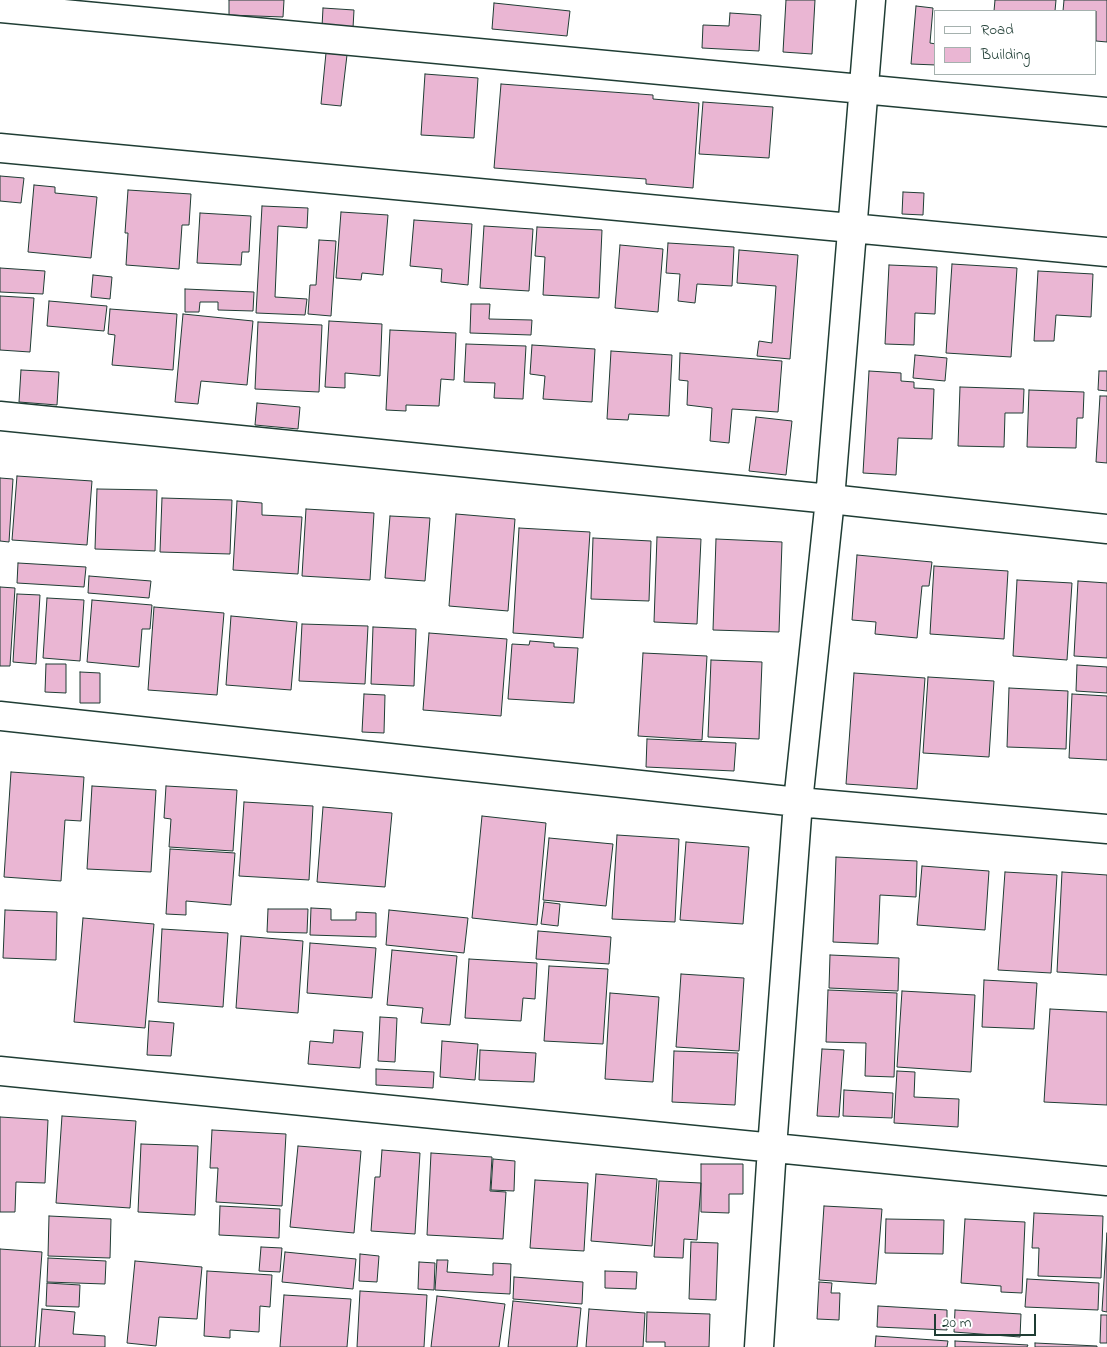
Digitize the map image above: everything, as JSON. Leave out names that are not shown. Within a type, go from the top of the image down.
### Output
[{"type":"street","points":[[759,1347],[798,802],[830,499],[871,0]]},
{"type":"street","points":[[0,8],[1107,112]]},
{"type":"street","points":[[0,148],[1107,252]]},
{"type":"street","points":[[0,416],[830,499],[1107,529]]},
{"type":"street","points":[[0,716],[798,802],[1107,829]]},
{"type":"street","points":[[0,1071],[1107,1182]]},
{"type":"building","points":[[229,0],[284,0],[283,17],[229,15]]},
{"type":"building","points":[[786,0],[815,0],[812,54],[783,52]]},
{"type":"building","points":[[995,0],[1056,0],[1055,10],[994,10]]},
{"type":"building","points":[[1064,0],[1107,0],[1107,42],[1097,41],[1097,10],[1063,10]]},
{"type":"building","points":[[494,3],[570,11],[567,36],[492,29]]},
{"type":"building","points":[[916,6],[933,8],[930,43],[934,44],[934,65],[911,64]]},
{"type":"building","points":[[323,8],[354,10],[353,28],[322,27]]},
{"type":"building","points":[[730,13],[761,15],[759,51],[702,48],[703,25],[729,26]]},
{"type":"building","points":[[326,53],[347,55],[341,106],[321,104]]},
{"type":"building","points":[[425,74],[478,78],[474,138],[421,135]]},
{"type":"building","points":[[501,84],[653,95],[653,99],[699,103],[693,188],[646,184],[646,179],[494,168]]},
{"type":"building","points":[[703,102],[773,107],[769,158],[699,154]]},
{"type":"building","points":[[0,176],[24,178],[21,203],[0,201]]},
{"type":"building","points":[[34,185],[55,187],[55,193],[97,197],[91,258],[28,252]]},
{"type":"building","points":[[128,190],[191,194],[189,225],[182,225],[179,269],[126,265],[128,233],[125,233]]},
{"type":"building","points":[[903,192],[924,193],[923,215],[902,214]]},
{"type":"building","points":[[262,206],[308,208],[307,228],[278,226],[275,297],[307,299],[305,315],[256,313]]},
{"type":"building","points":[[341,212],[388,215],[383,275],[362,273],[361,280],[336,278]]},
{"type":"building","points":[[200,213],[251,216],[249,252],[242,252],[241,265],[197,263]]},
{"type":"building","points":[[414,220],[472,224],[468,285],[441,282],[442,269],[410,266]]},
{"type":"building","points":[[484,226],[533,229],[529,291],[480,288]]},
{"type":"building","points":[[537,227],[602,230],[599,298],[543,295],[545,257],[535,256]]},
{"type":"building","points":[[319,240],[336,241],[331,316],[308,314],[310,285],[316,285]]},
{"type":"building","points":[[668,243],[734,247],[732,286],[697,284],[695,303],[678,301],[680,274],[666,273]]},
{"type":"building","points":[[620,245],[663,249],[658,312],[615,308]]},
{"type":"building","points":[[739,250],[798,255],[790,359],[757,356],[759,341],[772,343],[776,286],[737,283]]},
{"type":"building","points":[[952,264],[1017,268],[1011,357],[946,353]]},
{"type":"building","points":[[889,265],[937,267],[935,314],[915,313],[914,345],[885,344]]},
{"type":"building","points":[[0,268],[45,271],[43,294],[0,292]]},
{"type":"building","points":[[1038,271],[1093,274],[1091,317],[1056,315],[1054,341],[1034,341]]},
{"type":"building","points":[[93,275],[112,277],[110,299],[91,297]]},
{"type":"building","points":[[185,289],[254,292],[253,311],[218,310],[218,302],[200,302],[199,312],[185,312]]},
{"type":"building","points":[[0,296],[34,298],[30,352],[0,350]]},
{"type":"building","points":[[49,301],[107,306],[104,331],[47,326]]},
{"type":"building","points":[[471,304],[490,304],[489,319],[532,320],[531,335],[470,333]]},
{"type":"building","points":[[110,309],[177,314],[173,370],[112,365],[115,335],[108,334]]},
{"type":"building","points":[[183,314],[253,321],[247,385],[201,381],[198,404],[175,402]]},
{"type":"building","points":[[329,321],[382,324],[380,376],[345,373],[345,388],[325,387]]},
{"type":"building","points":[[258,322],[322,325],[319,392],[255,389]]},
{"type":"building","points":[[390,330],[456,333],[454,380],[441,379],[439,406],[406,405],[406,411],[386,410]]},
{"type":"building","points":[[466,344],[526,346],[523,399],[494,398],[495,383],[464,382]]},
{"type":"building","points":[[532,345],[595,349],[592,402],[543,399],[545,376],[530,374]]},
{"type":"building","points":[[611,351],[672,355],[669,416],[629,414],[628,420],[607,419]]},
{"type":"building","points":[[680,353],[782,361],[778,412],[732,409],[729,443],[710,441],[712,408],[687,405],[688,381],[679,380]]},
{"type":"building","points":[[915,355],[947,358],[945,381],[913,378]]},
{"type":"building","points":[[21,370],[59,372],[57,405],[19,402]]},
{"type":"building","points":[[869,371],[901,373],[901,381],[914,382],[914,388],[934,389],[932,439],[898,438],[896,475],[863,473]]},
{"type":"building","points":[[1099,371],[1107,371],[1107,391],[1098,390]]},
{"type":"building","points":[[960,387],[1024,389],[1023,413],[1005,413],[1004,447],[958,446]]},
{"type":"building","points":[[1029,390],[1084,392],[1083,418],[1077,418],[1076,448],[1027,447]]},
{"type":"building","points":[[1100,396],[1107,396],[1107,463],[1096,462]]},
{"type":"building","points":[[257,403],[300,407],[298,429],[255,425]]},
{"type":"building","points":[[756,417],[792,421],[786,475],[749,471]]},
{"type":"building","points":[[17,476],[92,481],[87,545],[12,540]]},
{"type":"building","points":[[0,478],[13,479],[9,542],[0,541]]},
{"type":"building","points":[[97,489],[157,490],[155,551],[95,549]]},
{"type":"building","points":[[162,498],[232,500],[230,554],[160,552]]},
{"type":"building","points":[[237,501],[262,503],[262,515],[302,517],[298,574],[233,570]]},
{"type":"building","points":[[306,509],[374,513],[370,580],[302,576]]},
{"type":"building","points":[[456,514],[515,519],[508,611],[449,606]]},
{"type":"building","points":[[390,516],[430,518],[425,581],[385,578]]},
{"type":"building","points":[[519,528],[590,532],[583,638],[513,633]]},
{"type":"building","points":[[657,537],[701,539],[697,624],[654,622]]},
{"type":"building","points":[[593,538],[651,541],[649,601],[591,599]]},
{"type":"building","points":[[716,539],[782,542],[779,632],[713,630]]},
{"type":"building","points":[[857,555],[932,562],[929,586],[922,586],[917,638],[875,634],[876,622],[852,620]]},
{"type":"building","points":[[18,563],[86,567],[84,587],[17,583]]},
{"type":"building","points":[[934,566],[1008,571],[1004,639],[930,634]]},
{"type":"building","points":[[89,576],[151,581],[149,598],[88,593]]},
{"type":"building","points":[[1017,580],[1072,583],[1067,660],[1013,656]]},
{"type":"building","points":[[1078,581],[1107,583],[1107,658],[1074,656]]},
{"type":"building","points":[[0,587],[15,588],[10,666],[0,666]]},
{"type":"building","points":[[17,594],[40,595],[36,664],[13,662]]},
{"type":"building","points":[[47,598],[84,600],[80,661],[43,658]]},
{"type":"building","points":[[92,600],[152,605],[150,629],[142,629],[139,667],[87,662]]},
{"type":"building","points":[[154,607],[224,613],[217,695],[148,690]]},
{"type":"building","points":[[231,616],[297,622],[291,690],[226,685]]},
{"type":"building","points":[[302,624],[368,626],[365,684],[299,681]]},
{"type":"building","points":[[373,627],[416,629],[414,686],[371,684]]},
{"type":"building","points":[[429,633],[507,639],[501,716],[423,710]]},
{"type":"building","points":[[530,641],[554,643],[554,647],[578,648],[574,703],[508,699],[512,644],[529,645]]},
{"type":"building","points":[[643,653],[707,656],[702,740],[638,736]]},
{"type":"building","points":[[711,660],[762,662],[759,739],[708,737]]},
{"type":"building","points":[[46,664],[66,664],[66,693],[45,692]]},
{"type":"building","points":[[1077,665],[1107,667],[1107,693],[1076,691]]},
{"type":"building","points":[[80,672],[100,673],[100,703],[80,703]]},
{"type":"building","points":[[854,673],[925,678],[917,789],[846,784]]},
{"type":"building","points":[[928,677],[994,681],[989,757],[923,753]]},
{"type":"building","points":[[1009,688],[1068,691],[1066,749],[1007,747]]},
{"type":"building","points":[[364,694],[385,695],[384,733],[362,732]]},
{"type":"building","points":[[1072,694],[1107,696],[1107,760],[1069,758]]},
{"type":"building","points":[[647,739],[736,743],[734,771],[646,767]]},
{"type":"building","points":[[11,772],[84,777],[81,821],[65,820],[61,881],[4,877]]},
{"type":"building","points":[[92,786],[156,790],[151,872],[87,869]]},
{"type":"building","points":[[166,786],[237,790],[233,851],[169,847],[171,819],[164,818]]},
{"type":"building","points":[[244,802],[313,806],[309,880],[239,876]]},
{"type":"building","points":[[323,807],[392,813],[385,887],[317,882]]},
{"type":"building","points":[[482,816],[546,823],[537,925],[472,918]]},
{"type":"building","points":[[617,835],[679,839],[675,922],[612,919]]},
{"type":"building","points":[[549,838],[613,844],[606,906],[543,900]]},
{"type":"building","points":[[686,842],[749,847],[743,924],[680,920]]},
{"type":"building","points":[[170,849],[235,853],[231,905],[186,901],[186,915],[166,914]]},
{"type":"building","points":[[836,857],[917,861],[916,897],[880,895],[878,944],[833,942]]},
{"type":"building","points":[[922,866],[989,871],[985,930],[917,925]]},
{"type":"building","points":[[1005,872],[1057,875],[1051,973],[998,970]]},
{"type":"building","points":[[1062,872],[1107,875],[1107,975],[1057,972]]},
{"type":"building","points":[[544,902],[560,904],[558,926],[541,924]]},
{"type":"building","points":[[311,908],[331,909],[331,920],[356,920],[356,912],[376,913],[376,937],[310,935]]},
{"type":"building","points":[[268,909],[308,909],[307,933],[267,932]]},
{"type":"building","points":[[5,910],[57,912],[56,960],[3,958]]},
{"type":"building","points":[[389,910],[468,918],[464,953],[386,945]]},
{"type":"building","points":[[83,918],[154,924],[145,1028],[74,1022]]},
{"type":"building","points":[[162,929],[228,933],[223,1007],[158,1002]]},
{"type":"building","points":[[538,931],[611,937],[609,964],[536,959]]},
{"type":"building","points":[[241,936],[303,941],[298,1013],[236,1008]]},
{"type":"building","points":[[310,943],[376,948],[372,998],[307,993]]},
{"type":"building","points":[[392,950],[457,956],[450,1025],[421,1023],[423,1008],[387,1005]]},
{"type":"building","points":[[830,955],[899,958],[898,991],[829,988]]},
{"type":"building","points":[[469,959],[537,963],[535,999],[523,998],[521,1021],[465,1018]]},
{"type":"building","points":[[549,966],[608,969],[603,1044],[544,1041]]},
{"type":"building","points":[[681,974],[744,978],[739,1051],[676,1047]]},
{"type":"building","points":[[984,980],[1037,983],[1034,1029],[982,1027]]},
{"type":"building","points":[[828,990],[897,993],[894,1077],[865,1076],[866,1043],[826,1042]]},
{"type":"building","points":[[902,991],[975,995],[971,1072],[897,1067]]},
{"type":"building","points":[[610,993],[659,997],[653,1082],[605,1079]]},
{"type":"building","points":[[1050,1009],[1107,1012],[1107,1105],[1044,1102]]},
{"type":"building","points":[[380,1017],[397,1018],[395,1062],[378,1061]]},
{"type":"building","points":[[149,1021],[174,1023],[171,1056],[147,1055]]},
{"type":"building","points":[[334,1030],[363,1032],[360,1068],[308,1064],[310,1041],[333,1043]]},
{"type":"building","points":[[442,1041],[478,1044],[475,1080],[440,1077]]},
{"type":"building","points":[[822,1049],[844,1050],[839,1117],[817,1116]]},
{"type":"building","points":[[480,1050],[536,1053],[534,1082],[479,1080]]},
{"type":"building","points":[[674,1051],[738,1053],[735,1105],[672,1102]]},
{"type":"building","points":[[376,1069],[434,1072],[433,1088],[376,1085]]},
{"type":"building","points":[[897,1071],[915,1072],[914,1097],[959,1099],[958,1127],[894,1123]]},
{"type":"building","points":[[844,1090],[893,1093],[892,1118],[843,1116]]},
{"type":"building","points":[[62,1116],[136,1121],[130,1208],[56,1203]]},
{"type":"building","points":[[0,1117],[48,1120],[45,1183],[16,1182],[15,1212],[0,1212]]},
{"type":"building","points":[[212,1130],[286,1134],[282,1206],[216,1202],[218,1168],[210,1168]]},
{"type":"building","points":[[141,1144],[198,1146],[195,1215],[138,1212]]},
{"type":"building","points":[[298,1146],[361,1151],[354,1233],[290,1227]]},
{"type":"building","points":[[382,1150],[420,1153],[415,1234],[371,1231],[375,1177],[380,1177]]},
{"type":"building","points":[[431,1153],[492,1157],[490,1191],[506,1192],[503,1239],[427,1235]]},
{"type":"building","points":[[493,1159],[515,1161],[514,1191],[491,1190]]},
{"type":"building","points":[[701,1164],[743,1164],[743,1194],[729,1194],[729,1213],[701,1212]]},
{"type":"building","points":[[596,1174],[657,1179],[652,1246],[591,1241]]},
{"type":"building","points":[[535,1180],[588,1183],[584,1251],[530,1248]]},
{"type":"building","points":[[659,1181],[701,1183],[697,1240],[684,1239],[683,1258],[654,1257]]},
{"type":"building","points":[[220,1206],[280,1209],[279,1238],[219,1235]]},
{"type":"building","points":[[824,1206],[882,1209],[876,1284],[819,1280]]},
{"type":"building","points":[[1034,1213],[1103,1216],[1101,1278],[1038,1276],[1039,1248],[1032,1248]]},
{"type":"building","points":[[49,1216],[111,1219],[110,1258],[48,1256]]},
{"type":"building","points":[[886,1219],[944,1220],[943,1254],[885,1253]]},
{"type":"building","points":[[965,1219],[1025,1222],[1022,1293],[1001,1292],[1001,1286],[961,1283]]},
{"type":"building","points":[[1107,1233],[1107,1312],[1102,1311]]},
{"type":"building","points":[[691,1242],[718,1243],[716,1300],[689,1299]]},
{"type":"building","points":[[261,1247],[282,1248],[280,1272],[259,1271]]},
{"type":"building","points":[[0,1249],[42,1252],[35,1347],[0,1347]]},
{"type":"building","points":[[285,1252],[356,1259],[353,1289],[282,1282]]},
{"type":"building","points":[[360,1254],[379,1256],[377,1282],[359,1281]]},
{"type":"building","points":[[48,1258],[106,1261],[105,1284],[47,1282]]},
{"type":"building","points":[[437,1260],[448,1260],[447,1272],[493,1275],[493,1263],[511,1264],[510,1294],[435,1290]]},
{"type":"building","points":[[135,1261],[202,1267],[197,1319],[159,1317],[156,1346],[127,1343]]},
{"type":"building","points":[[419,1262],[435,1263],[434,1290],[418,1289]]},
{"type":"building","points":[[207,1271],[272,1275],[270,1307],[260,1306],[259,1332],[230,1330],[230,1338],[204,1336]]},
{"type":"building","points":[[605,1271],[637,1272],[636,1289],[605,1288]]},
{"type":"building","points":[[514,1277],[583,1282],[582,1304],[513,1299]]},
{"type":"building","points":[[1027,1279],[1099,1283],[1098,1310],[1025,1307]]},
{"type":"building","points":[[819,1282],[832,1283],[831,1293],[840,1293],[839,1320],[817,1319]]},
{"type":"building","points":[[47,1283],[80,1285],[79,1307],[46,1306]]},
{"type":"building","points":[[360,1291],[427,1295],[424,1347],[357,1347]]},
{"type":"building","points":[[284,1295],[351,1299],[347,1347],[280,1347]]},
{"type":"building","points":[[437,1296],[505,1304],[499,1347],[431,1347]]},
{"type":"building","points":[[513,1301],[581,1308],[577,1347],[508,1347]]},
{"type":"building","points":[[878,1306],[947,1310],[947,1330],[877,1327]]},
{"type":"building","points":[[42,1309],[75,1312],[73,1334],[105,1336],[105,1347],[39,1347]]},
{"type":"building","points":[[589,1309],[645,1313],[643,1347],[586,1347]]},
{"type":"building","points":[[955,1310],[1021,1314],[1020,1337],[954,1332]]},
{"type":"building","points":[[647,1312],[710,1314],[709,1347],[665,1347],[665,1342],[646,1342]]},
{"type":"building","points":[[1101,1315],[1107,1315],[1107,1343],[1100,1343]]},
{"type":"building","points":[[876,1336],[948,1341],[947,1347],[875,1347]]},
{"type":"building","points":[[955,1341],[1028,1345],[1027,1347],[955,1347]]},
{"type":"building","points":[[1035,1343],[1097,1346],[1097,1347],[1035,1347]]}]
